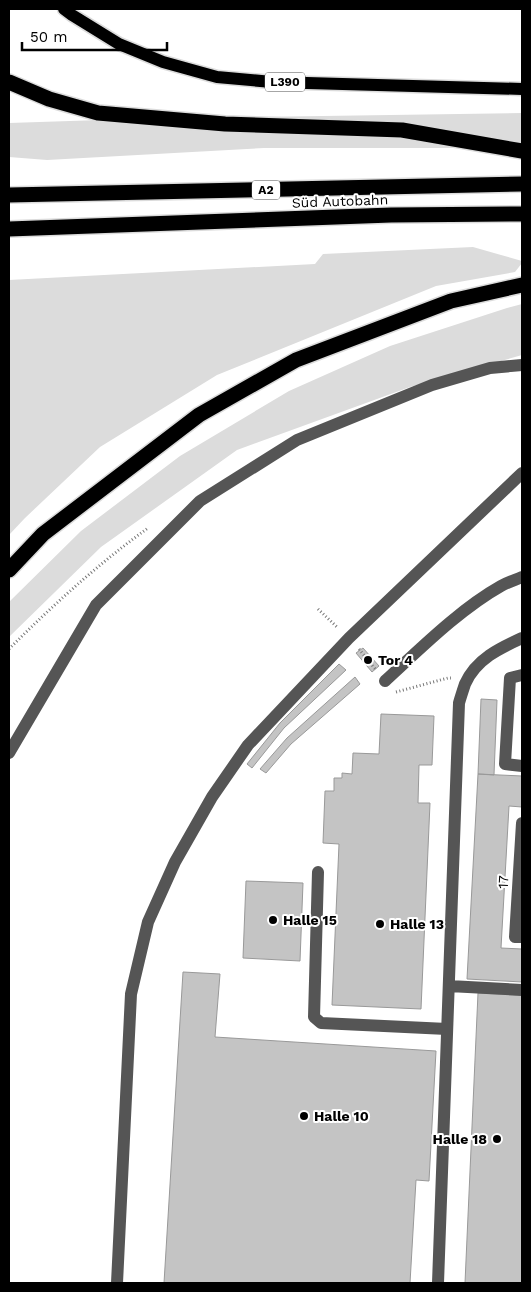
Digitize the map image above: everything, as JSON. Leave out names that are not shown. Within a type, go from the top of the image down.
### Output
[{"type":"highway","points":[[9,82],[49,99],[98,113],[225,124],[402,130],[522,151]]},
{"type":"highway","name":"Süd Autobahn","points":[[9,195],[522,184]]},
{"type":"highway","name":"Süd Autobahn","points":[[9,228],[381,216],[522,214]]},
{"type":"highway","points":[[9,570],[43,534],[199,414],[296,360],[451,301],[522,285]]},
{"type":"main road","name":"L390","points":[[64,9],[118,44],[163,62],[217,77],[272,82],[522,88]]},
{"type":"lane","points":[[9,753],[96,605],[200,501],[297,440],[432,384],[490,368],[522,365]]},
{"type":"lane","points":[[117,1283],[131,994],[148,922],[175,862],[212,797],[248,745],[349,638],[522,473]]},
{"type":"lane","points":[[385,681],[424,645],[468,609],[501,586],[522,577]]},
{"type":"lane","points":[[438,1283],[459,703],[466,683],[474,669],[496,650],[522,638]]},
{"type":"lane","points":[[522,675],[510,678],[505,764],[522,766]]},
{"type":"lane","name":"17","points":[[522,823],[515,936],[522,937]]},
{"type":"lane","points":[[318,872],[314,1017],[321,1024],[448,1029]]},
{"type":"lane","points":[[449,986],[522,990]]},
{"type":"shaded area","points":[[522,113],[522,148],[264,148],[47,160],[9,157],[9,123],[131,119]]},
{"type":"shaded area","points":[[473,247],[522,261],[522,263],[515,272],[436,286],[217,375],[100,447],[9,535],[9,280],[315,264],[323,254]]},
{"type":"shaded area","points":[[522,304],[522,355],[410,387],[237,450],[101,547],[9,637],[9,602],[81,531],[180,456],[289,391],[390,346]]},
{"type":"building","name":"Tor 4","points":[[363,648],[379,666],[372,672],[356,653]]},
{"type":"building","points":[[339,664],[346,670],[284,728],[252,768],[247,764],[280,723]]},
{"type":"building","points":[[355,677],[360,684],[291,744],[266,773],[260,769],[287,738]]},
{"type":"building","points":[[481,699],[497,700],[494,775],[478,774]]},
{"type":"building","name":"Halle 13","points":[[381,714],[434,716],[432,765],[419,765],[418,803],[430,803],[421,1009],[332,1005],[339,844],[323,843],[325,791],[334,791],[334,778],[342,778],[342,773],[352,774],[353,753],[379,754]]},
{"type":"building","points":[[478,774],[522,776],[522,807],[509,806],[501,948],[522,949],[522,982],[467,979]]},
{"type":"building","name":"Halle 15","points":[[246,881],[303,883],[300,961],[243,958]]},
{"type":"building","name":"Halle 10","points":[[183,972],[220,974],[215,1037],[436,1051],[429,1181],[416,1180],[410,1283],[164,1283]]},
{"type":"building","name":"Halle 18","points":[[478,993],[522,995],[522,1283],[465,1283]]},
{"type":"place","name":"Tor 4","points":[[368,660]]},
{"type":"place","name":"Halle 15","points":[[273,920]]},
{"type":"place","name":"Halle 13","points":[[380,924]]},
{"type":"place","name":"Halle 10","points":[[304,1116]]},
{"type":"place","name":"Halle 18","points":[[497,1139]]}]
